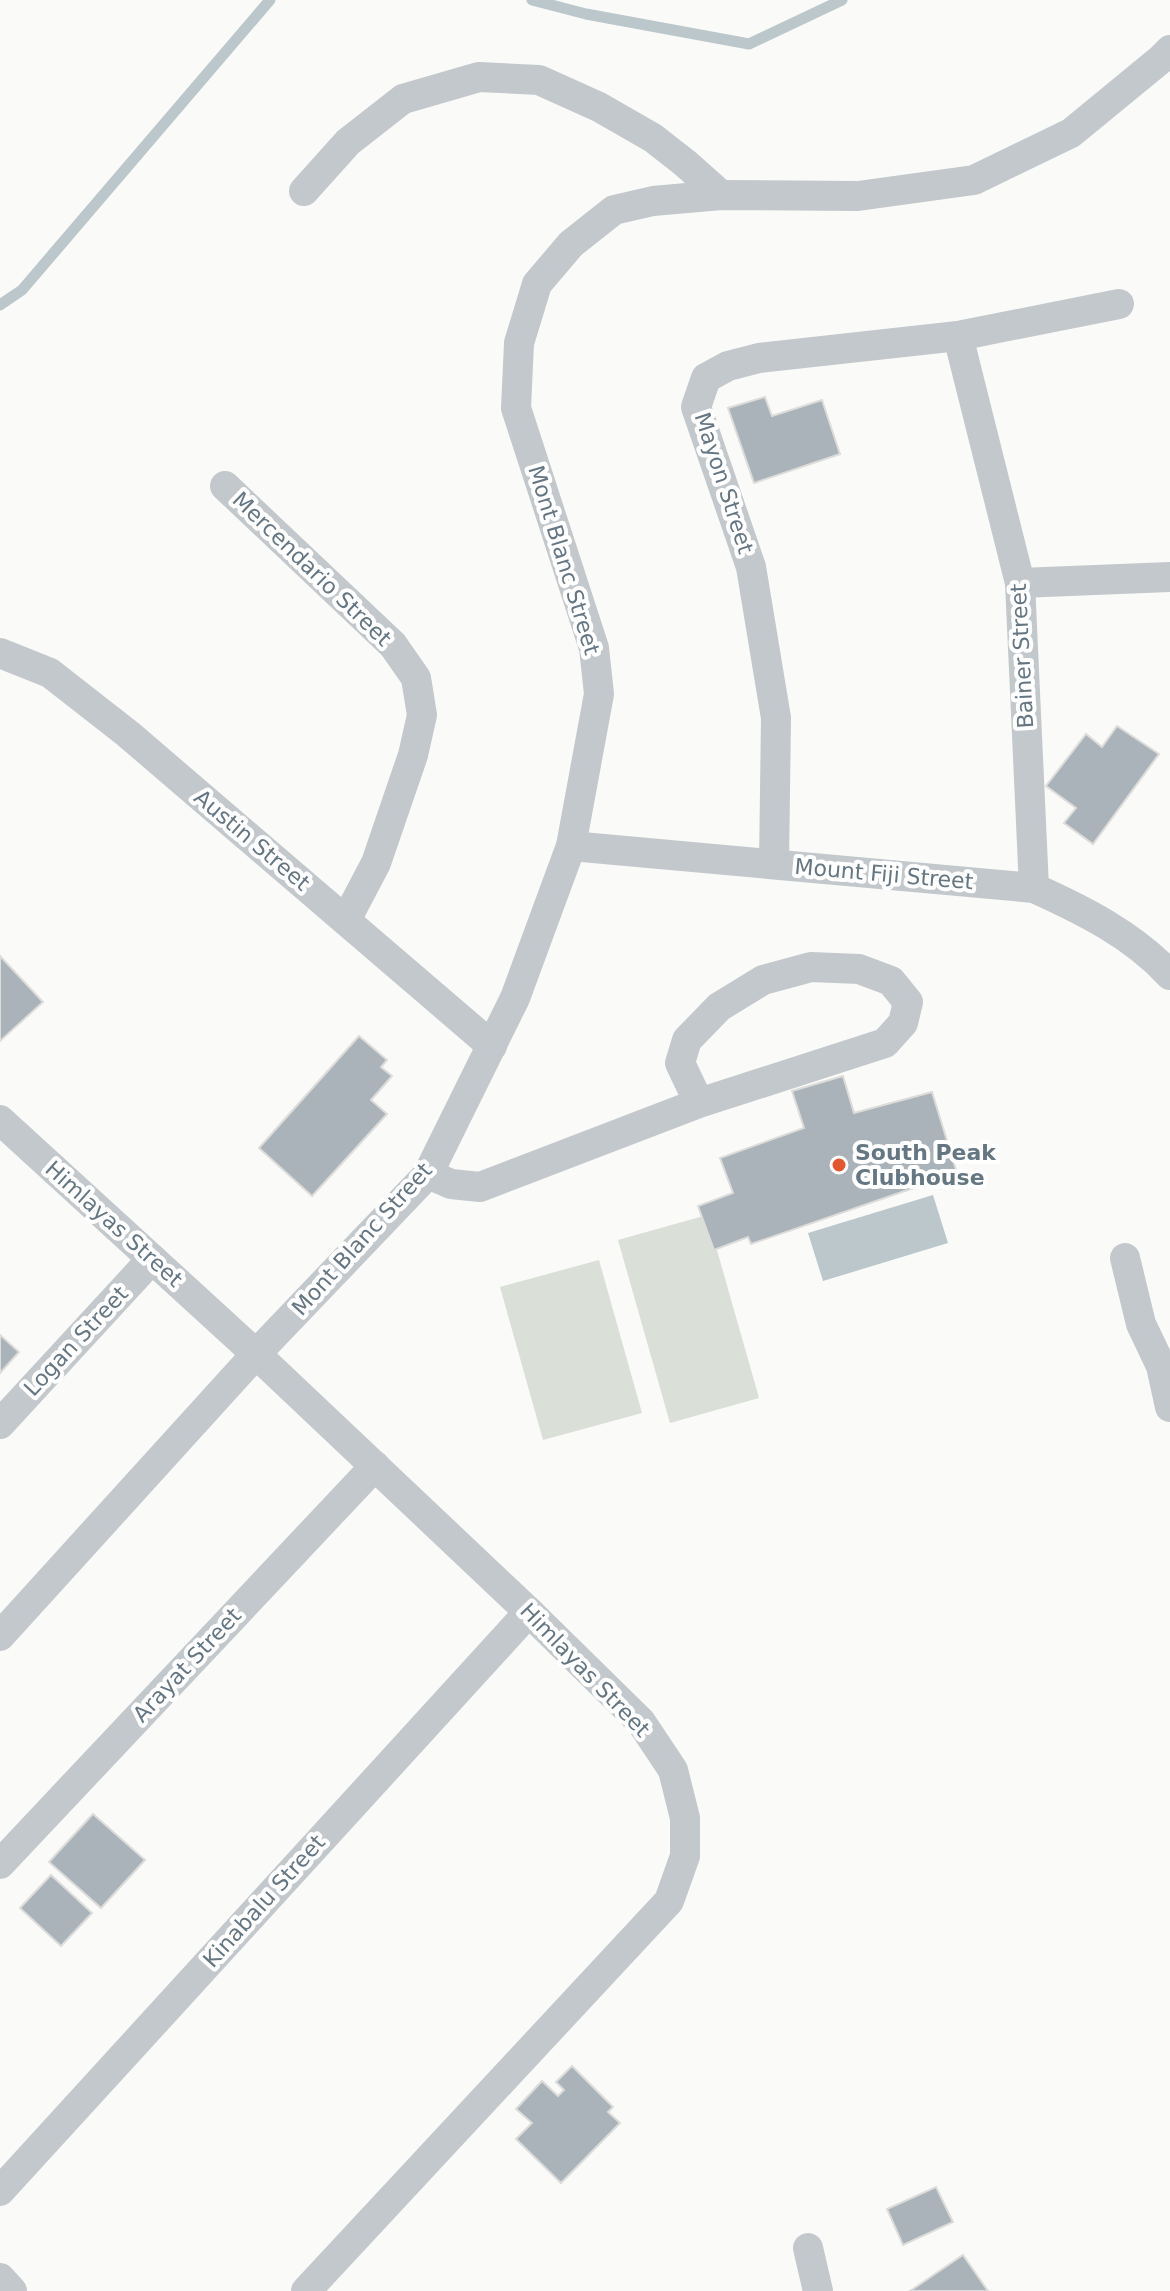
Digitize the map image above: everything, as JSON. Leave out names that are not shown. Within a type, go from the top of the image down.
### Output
[{"type":"street","name":"Mont Blanc Street","points":[[0,1636],[256,1354],[428,1174],[515,998],[571,846],[599,694],[594,648],[516,408],[519,343],[537,284],[571,244],[614,210],[653,201],[721,195],[858,196],[974,180],[1071,133],[1170,50]]},
{"type":"street","points":[[304,191],[348,142],[403,99],[479,77],[539,80],[599,107],[653,138],[721,195]]},
{"type":"street","name":"Mayon Street","points":[[774,864],[776,718],[751,567],[696,407],[706,378],[728,366],[759,358],[958,336],[1119,304]]},
{"type":"street","name":"Bainer Street","points":[[958,336],[1020,583],[1034,888]]},
{"type":"street","name":"Mercendario Street","points":[[225,486],[393,645],[416,678],[422,715],[413,755],[376,863],[346,920]]},
{"type":"street","points":[[1020,583],[1170,577]]},
{"type":"street","name":"Austin Street","points":[[0,653],[50,673],[128,734],[492,1046]]},
{"type":"street","name":"Mount Fiji Street","points":[[571,846],[1034,888],[1085,910],[1153,957],[1170,975]]},
{"type":"street","points":[[428,1174],[451,1184],[480,1187],[699,1103],[885,1043],[903,1023],[908,1002],[891,981],[859,969],[811,967],[763,980],[719,1007],[687,1040],[680,1063],[699,1103]]},
{"type":"street","name":"Himlayas Street","points":[[0,1121],[256,1354],[529,1612],[641,1722],[673,1770],[685,1818],[685,1856],[669,1901],[306,2291]]},
{"type":"street","points":[[1125,1258],[1141,1324],[1165,1364],[1170,1407]]},
{"type":"street","name":"Logan Street","points":[[0,1424],[152,1259]]},
{"type":"street","name":"Arayat Street","points":[[0,1864],[375,1466]]},
{"type":"street","name":"Kinabalu Street","points":[[0,2191],[529,1612]]},
{"type":"street","points":[[808,2248],[818,2291]]},
{"type":"street","points":[[0,2278],[12,2291]]},
{"type":"shaded area","points":[[933,1195],[948,1243],[823,1281],[808,1233]]},
{"type":"shaded area","points":[[707,1215],[759,1398],[670,1423],[618,1240]]},
{"type":"shaded area","points":[[599,1260],[642,1413],[543,1440],[500,1287]]},
{"type":"building","points":[[765,397],[772,416],[822,400],[840,454],[754,483],[728,408]]},
{"type":"building","points":[[1117,726],[1159,754],[1093,844],[1064,823],[1076,808],[1046,786],[1086,734],[1102,747]]},
{"type":"building","points":[[0,956],[43,1002],[0,1041]]},
{"type":"building","points":[[359,1036],[387,1060],[381,1067],[392,1076],[371,1100],[387,1114],[312,1196],[259,1148]]},
{"type":"building","name":"South Peak Clubhouse","points":[[843,1076],[854,1113],[932,1092],[957,1173],[751,1244],[748,1237],[714,1250],[698,1206],[733,1193],[720,1158],[804,1128],[792,1091]]},
{"type":"building","points":[[0,1335],[19,1352],[0,1373]]},
{"type":"building","points":[[93,1814],[145,1860],[101,1908],[49,1862]]},
{"type":"building","points":[[51,1875],[92,1913],[61,1946],[20,1908]]},
{"type":"building","points":[[572,2066],[613,2107],[608,2112],[620,2123],[561,2183],[516,2139],[532,2123],[516,2109],[542,2081],[558,2096],[564,2090],[556,2082]]},
{"type":"building","points":[[936,2187],[953,2222],[903,2245],[887,2209]]},
{"type":"building","points":[[963,2255],[988,2291],[910,2291]]},
{"type":"waterway","points":[[0,305],[22,290],[270,0]]},
{"type":"waterway","points":[[532,0],[586,14],[749,44],[842,0]]},
{"type":"place","name":"South Peak Clubhouse","points":[[839,1165]]}]
